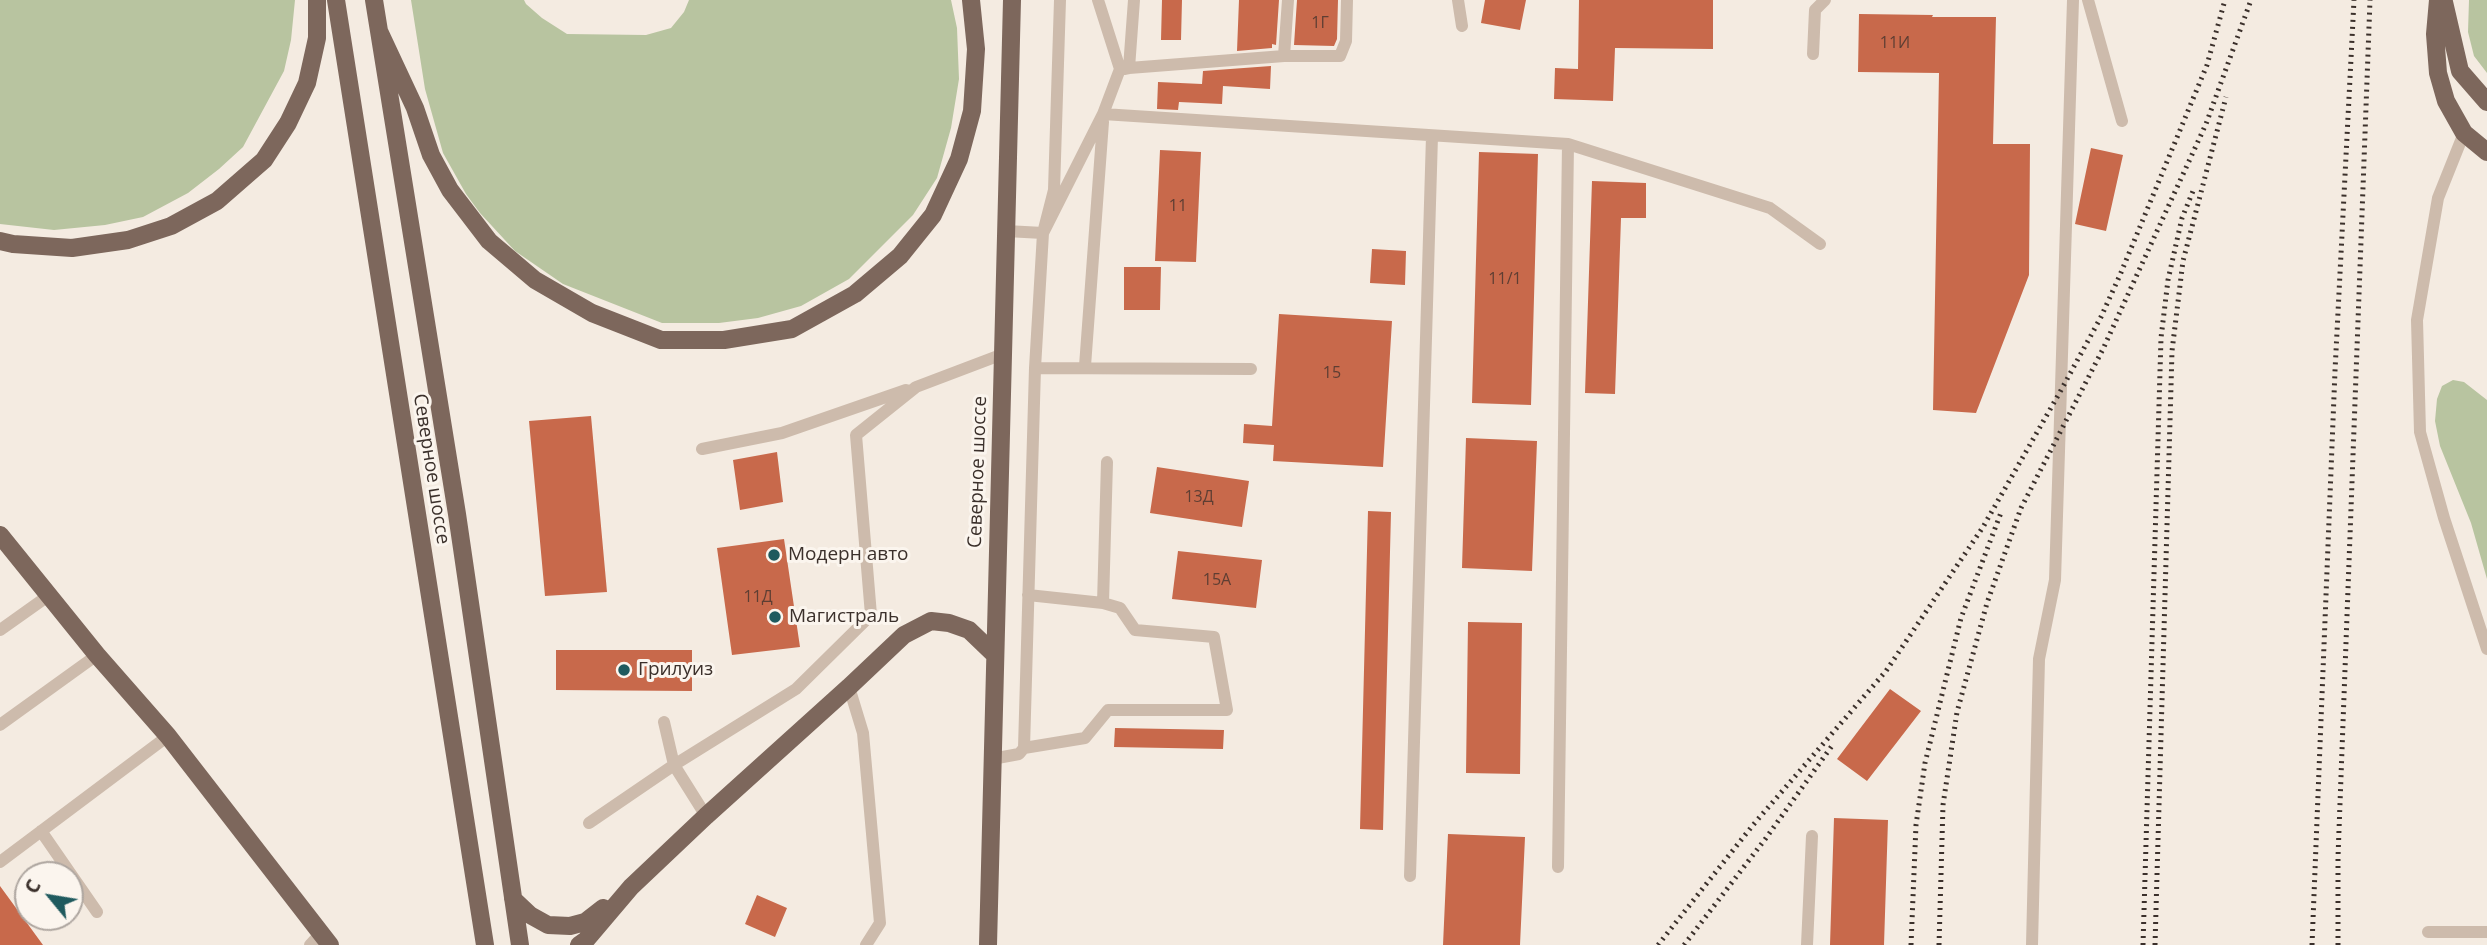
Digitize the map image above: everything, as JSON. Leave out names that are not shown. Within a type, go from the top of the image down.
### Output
[{"type":"main road","points":[[0,240],[13,244],[72,248],[128,240],[171,226],[217,201],[264,160],[288,123],[307,83],[317,38],[317,0]]},
{"type":"main road","name":"Северное шоссе","points":[[336,0],[485,945]]},
{"type":"main road","name":"Северное шоссе","points":[[374,0],[457,514],[520,945]]},
{"type":"main road","points":[[379,31],[415,108],[431,155],[450,190],[489,241],[535,280],[592,313],[660,340],[724,341],[792,329],[855,294],[900,256],[933,215],[959,159],[972,111],[976,49],[971,0]]},
{"type":"main road","name":"Северное шоссе","points":[[988,945],[1012,0]]},
{"type":"main road","points":[[2441,0],[2460,71],[2487,102]]},
{"type":"main road","points":[[2441,0],[2435,34],[2438,73],[2446,101],[2464,133],[2487,152]]},
{"type":"main road","points":[[0,535],[97,655],[168,736],[320,941]]},
{"type":"main road","points":[[513,900],[530,915],[548,925],[570,926],[585,922],[631,887],[904,635],[931,621],[949,623],[969,630],[994,654]]},
{"type":"main road","points":[[579,945],[631,887]]},
{"type":"lane","points":[[992,759],[1019,754],[1024,748],[1035,368],[1043,233],[1054,190],[1060,0]]},
{"type":"lane","points":[[1098,0],[1124,69]]},
{"type":"lane","points":[[1043,233],[1124,69],[1134,0]]},
{"type":"lane","points":[[1284,56],[1288,0]]},
{"type":"lane","points":[[1124,69],[1284,56],[1340,56],[1346,41],[1347,0]]},
{"type":"lane","points":[[1458,0],[1462,26]]},
{"type":"lane","points":[[1813,54],[1815,10],[1825,0]]},
{"type":"lane","points":[[2032,945],[2039,659],[2055,580],[2073,0]]},
{"type":"lane","points":[[2088,0],[2122,121]]},
{"type":"lane","points":[[1103,114],[1568,144],[1770,208],[1820,244]]},
{"type":"lane","points":[[1085,366],[1103,114]]},
{"type":"lane","points":[[2464,133],[2438,198],[2417,320],[2420,432],[2444,518],[2487,649]]},
{"type":"lane","points":[[1410,876],[1432,136]]},
{"type":"lane","points":[[1558,867],[1568,144]]},
{"type":"lane","points":[[1006,231],[1043,233]]},
{"type":"lane","points":[[702,449],[782,433],[1003,354]]},
{"type":"lane","points":[[1035,368],[1085,366],[1251,369]]},
{"type":"lane","points":[[589,823],[674,765],[796,689],[871,615],[856,435],[916,387]]},
{"type":"lane","points":[[1103,603],[1107,461]]},
{"type":"lane","points":[[1024,748],[1085,738],[1108,710],[1227,710],[1214,637],[1135,630],[1120,608],[1103,603],[1028,595]]},
{"type":"lane","points":[[0,630],[48,596]]},
{"type":"lane","points":[[0,725],[97,655]]},
{"type":"lane","points":[[849,687],[863,733],[880,923],[866,945]]},
{"type":"lane","points":[[664,722],[674,765],[706,816]]},
{"type":"lane","points":[[0,862],[168,736]]},
{"type":"lane","points":[[41,831],[97,912]]},
{"type":"lane","points":[[1807,945],[1812,836]]},
{"type":"lane","points":[[2428,932],[2487,932]]},
{"type":"green space","points":[[0,0],[295,0],[291,40],[284,71],[243,147],[188,193],[143,217],[105,225],[54,230],[0,224]]},
{"type":"green space","points":[[411,0],[524,0],[542,18],[567,34],[646,35],[671,28],[684,12],[689,0],[951,0],[957,28],[959,79],[951,128],[937,178],[913,215],[849,279],[801,306],[758,318],[719,323],[662,323],[563,284],[515,251],[480,213],[443,153],[425,89]]},
{"type":"green space","points":[[2469,0],[2487,0],[2487,73],[2474,56],[2468,32]]},
{"type":"green space","points":[[2453,380],[2464,382],[2487,400],[2487,579],[2471,523],[2440,446],[2435,421],[2437,399],[2442,386]]},
{"type":"building","points":[[1162,0],[1182,0],[1181,40],[1161,40]]},
{"type":"building","points":[[1239,0],[1279,0],[1276,45],[1272,44],[1272,48],[1237,51]]},
{"type":"building","points":[[1297,0],[1338,0],[1337,39],[1334,46],[1294,45]]},
{"type":"building","points":[[1485,0],[1526,0],[1520,30],[1481,23]]},
{"type":"building","points":[[1579,0],[1713,0],[1713,49],[1615,48],[1613,101],[1554,99],[1555,68],[1578,69]]},
{"type":"building","points":[[1859,14],[1996,17],[1993,144],[2030,144],[2029,275],[1976,413],[1933,410],[1939,73],[1858,72]]},
{"type":"building","points":[[1271,66],[1270,89],[1223,86],[1222,104],[1179,102],[1178,110],[1157,109],[1158,82],[1202,84],[1203,71]]},
{"type":"building","points":[[2091,148],[2123,155],[2106,231],[2075,224]]},
{"type":"building","points":[[1160,150],[1201,152],[1196,262],[1155,261]]},
{"type":"building","points":[[1479,152],[1538,154],[1531,405],[1472,403]]},
{"type":"building","points":[[1592,181],[1646,183],[1646,218],[1621,218],[1615,394],[1585,393]]},
{"type":"building","points":[[1372,249],[1406,251],[1405,285],[1370,283]]},
{"type":"building","points":[[1124,267],[1161,267],[1160,310],[1124,310]]},
{"type":"building","points":[[1279,314],[1392,321],[1383,467],[1273,461],[1274,445],[1243,443],[1244,424],[1272,426]]},
{"type":"building","points":[[591,416],[607,592],[545,596],[529,421]]},
{"type":"building","points":[[1466,438],[1537,441],[1532,571],[1462,568]]},
{"type":"building","points":[[777,452],[783,502],[740,510],[733,460]]},
{"type":"building","points":[[1157,467],[1249,481],[1242,527],[1150,513]]},
{"type":"building","points":[[1368,511],[1391,512],[1383,830],[1360,829]]},
{"type":"building","points":[[784,539],[800,647],[732,655],[717,548]]},
{"type":"building","points":[[1178,551],[1262,560],[1256,608],[1172,599]]},
{"type":"building","points":[[1468,622],[1522,623],[1520,774],[1466,773]]},
{"type":"building","name":"Грилуиз","points":[[556,650],[692,650],[692,691],[556,690]]},
{"type":"building","points":[[1890,689],[1921,711],[1867,781],[1837,759]]},
{"type":"building","points":[[1115,728],[1224,730],[1223,749],[1114,747]]},
{"type":"building","points":[[1834,818],[1888,820],[1884,945],[1830,945]]},
{"type":"building","points":[[1448,834],[1525,837],[1520,945],[1443,945]]},
{"type":"building","points":[[0,886],[14,905],[14,931],[33,931],[43,945],[0,945]]},
{"type":"building","points":[[757,895],[787,908],[775,937],[745,924]]},
{"type":"railway","points":[[1658,945],[1753,825],[1886,671],[1983,527],[2101,317],[2207,65],[2225,0]]},
{"type":"railway","points":[[1939,945],[1943,805],[1957,712],[1987,603],[2021,508],[2103,349],[2206,124],[2251,0]]},
{"type":"railway","points":[[2312,945],[2335,371],[2354,0]]},
{"type":"railway","points":[[2338,945],[2338,857],[2370,0]]},
{"type":"railway","points":[[2155,945],[2172,351],[2183,261],[2226,97]]},
{"type":"railway","points":[[2143,945],[2161,338],[2168,280],[2182,218],[2193,191]]},
{"type":"railway","points":[[1911,945],[1916,825],[1925,763],[1961,618],[2002,510]]},
{"type":"railway","points":[[1684,945],[1834,743]]},
{"type":"place","name":"Модерн авто","points":[[774,555]]},
{"type":"place","name":"Магистраль","points":[[775,617]]},
{"type":"place","name":"Грилуиз","points":[[624,670]]}]
